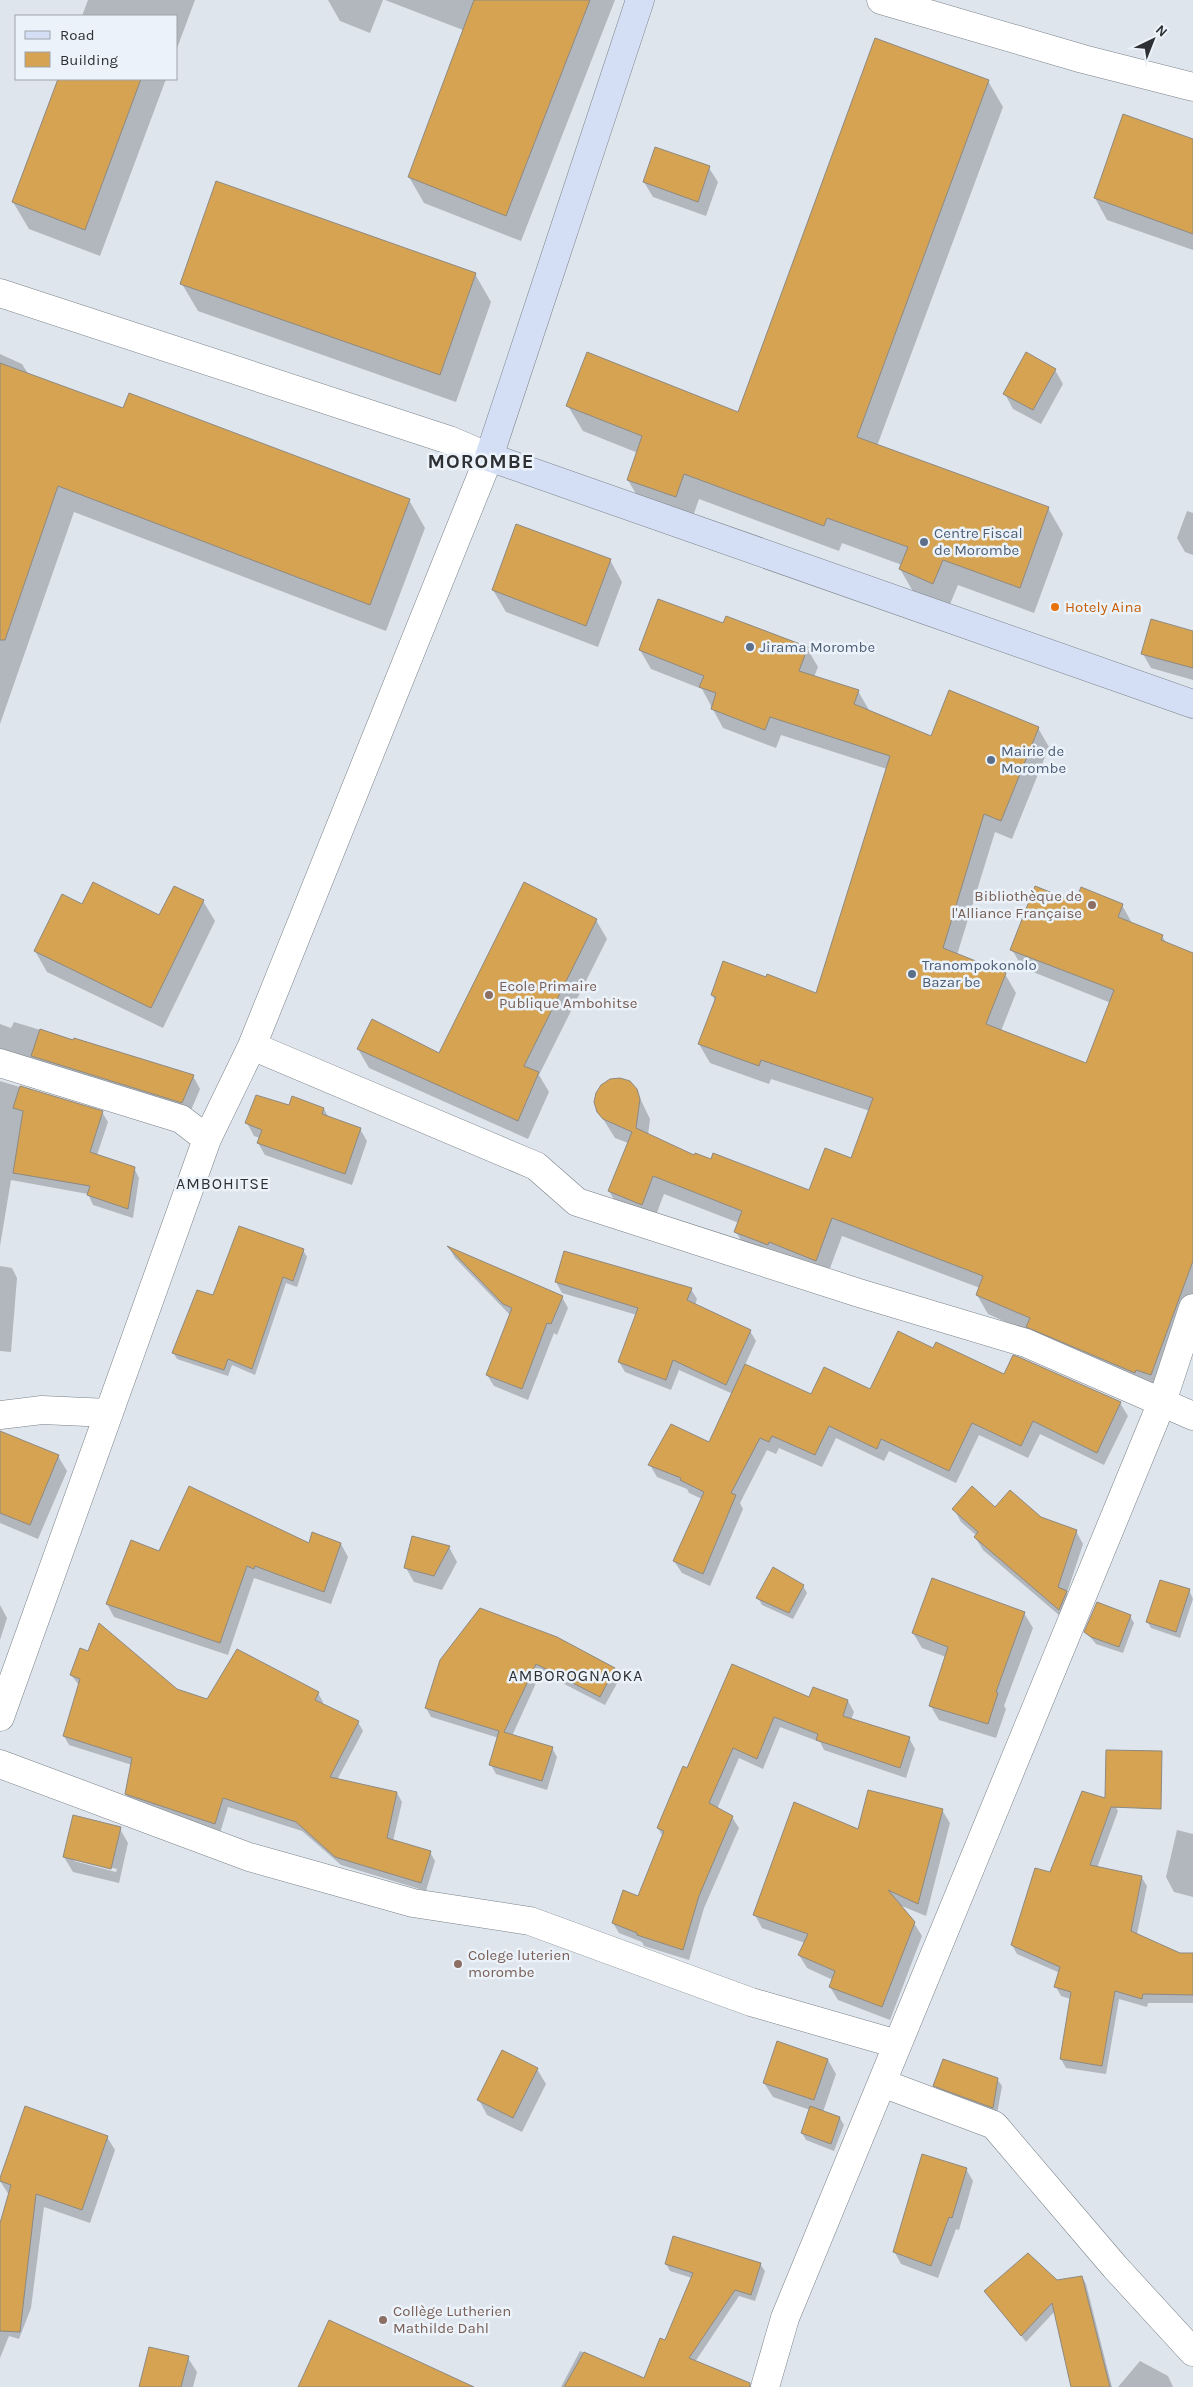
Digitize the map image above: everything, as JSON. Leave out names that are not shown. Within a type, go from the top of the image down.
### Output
[{"type":"street","points":[[0,1717],[207,1139],[252,1046],[489,457],[640,0]]},
{"type":"street","points":[[881,0],[1083,59],[1193,87]]},
{"type":"street","points":[[0,293],[449,440],[489,457],[1193,704]]},
{"type":"street","points":[[252,1046],[536,1166],[577,1202],[859,1293],[1026,1344],[1193,1416]]},
{"type":"street","points":[[0,1063],[181,1119],[207,1139]]},
{"type":"street","points":[[765,2387],[785,2318],[1162,1402],[1193,1308]]},
{"type":"street","points":[[0,1415],[42,1410],[109,1413]]},
{"type":"street","points":[[0,1764],[249,1857],[413,1903],[530,1921],[751,2002],[897,2044]]},
{"type":"street","points":[[882,2083],[994,2125],[1115,2267],[1193,2352]]},
{"type":"building","points":[[474,0],[590,0],[506,216],[408,177]]},
{"type":"building","points":[[875,38],[989,80],[857,437],[1049,507],[1020,588],[943,560],[933,584],[899,569],[908,547],[827,518],[824,526],[684,474],[676,497],[627,480],[642,436],[566,406],[587,352],[738,412]]},
{"type":"building","points":[[58,80],[141,80],[85,230],[12,202]]},
{"type":"building","points":[[1123,114],[1193,139],[1193,234],[1094,198]]},
{"type":"building","points":[[655,147],[710,166],[698,202],[643,182]]},
{"type":"building","points":[[216,181],[476,273],[440,375],[180,284]]},
{"type":"building","points":[[1026,352],[1056,369],[1033,410],[1003,394]]},
{"type":"building","points":[[0,363],[123,408],[129,393],[410,499],[370,605],[58,486],[5,640],[0,640]]},
{"type":"building","points":[[516,524],[611,559],[586,626],[492,590]]},
{"type":"building","points":[[658,599],[723,623],[726,616],[808,647],[799,671],[859,690],[854,704],[931,736],[949,690],[1039,727],[1001,821],[984,814],[943,948],[1006,973],[986,1024],[1086,1063],[1114,990],[1010,950],[1035,886],[1075,902],[1081,887],[1123,904],[1118,917],[1163,935],[1161,940],[1193,953],[1193,1261],[1151,1375],[1136,1370],[1135,1373],[1026,1327],[1030,1318],[976,1295],[983,1276],[832,1218],[816,1261],[769,1242],[768,1245],[734,1232],[742,1211],[653,1176],[642,1205],[608,1191],[632,1132],[603,1119],[597,1112],[594,1102],[596,1093],[601,1085],[610,1079],[620,1078],[630,1081],[637,1089],[640,1099],[636,1128],[694,1155],[695,1153],[711,1159],[713,1153],[809,1190],[825,1148],[851,1158],[873,1098],[761,1060],[759,1066],[698,1044],[716,997],[711,995],[723,961],[766,977],[767,974],[816,993],[890,756],[770,717],[765,730],[711,709],[716,693],[699,687],[704,676],[639,650]]},
{"type":"building","points":[[1151,619],[1193,631],[1193,668],[1141,654]]},
{"type":"building","points":[[93,882],[159,915],[174,886],[204,900],[151,1008],[34,951],[62,894],[82,904]]},
{"type":"building","points":[[524,882],[597,919],[524,1066],[539,1072],[518,1121],[357,1049],[372,1019],[439,1053]]},
{"type":"building","points":[[40,1029],[194,1075],[182,1103],[31,1056]]},
{"type":"building","points":[[20,1086],[103,1111],[90,1152],[135,1167],[128,1209],[87,1195],[90,1186],[13,1173],[23,1111],[13,1108]]},
{"type":"building","points":[[256,1095],[289,1105],[292,1096],[324,1108],[322,1114],[361,1128],[345,1174],[257,1143],[262,1130],[245,1123]]},
{"type":"building","points":[[239,1226],[304,1249],[293,1281],[283,1277],[252,1369],[228,1359],[224,1370],[172,1353],[197,1290],[213,1295]]},
{"type":"building","points":[[447,1246],[563,1296],[551,1324],[547,1323],[522,1389],[486,1375],[512,1308],[503,1304]]},
{"type":"building","points":[[564,1251],[692,1288],[687,1300],[751,1330],[726,1385],[673,1360],[666,1380],[618,1362],[638,1308],[555,1282]]},
{"type":"building","points":[[898,1331],[933,1348],[936,1342],[1004,1374],[1013,1355],[1121,1402],[1097,1453],[1033,1421],[1021,1446],[972,1423],[949,1471],[881,1439],[877,1449],[829,1426],[815,1455],[772,1436],[769,1442],[760,1438],[731,1493],[736,1495],[703,1574],[673,1561],[704,1492],[680,1480],[681,1478],[648,1465],[671,1424],[709,1442],[745,1364],[811,1394],[824,1367],[870,1389]]},
{"type":"building","points":[[0,1431],[59,1455],[30,1525],[0,1513]]},
{"type":"building","points":[[189,1486],[309,1543],[312,1532],[341,1543],[324,1592],[255,1566],[254,1569],[247,1566],[220,1643],[106,1604],[131,1540],[159,1551]]},
{"type":"building","points":[[972,1486],[995,1507],[1010,1490],[1041,1517],[1077,1530],[1058,1587],[1067,1591],[1059,1610],[974,1537],[978,1532],[952,1509]]},
{"type":"building","points":[[412,1536],[450,1546],[434,1576],[404,1568]]},
{"type":"building","points":[[773,1567],[804,1585],[789,1613],[756,1598]]},
{"type":"building","points":[[932,1578],[1025,1612],[996,1692],[998,1693],[988,1724],[929,1706],[948,1647],[912,1633]]},
{"type":"building","points":[[1160,1580],[1190,1589],[1176,1632],[1146,1622]]},
{"type":"building","points":[[1097,1602],[1131,1615],[1119,1647],[1091,1637],[1084,1632]]},
{"type":"building","points":[[480,1608],[557,1637],[615,1668],[600,1697],[536,1664],[504,1732],[553,1747],[542,1781],[489,1765],[499,1731],[425,1708],[440,1660]]},
{"type":"building","points":[[99,1623],[177,1689],[207,1699],[237,1649],[319,1692],[315,1700],[359,1721],[330,1777],[397,1792],[387,1838],[431,1851],[421,1883],[335,1857],[296,1822],[223,1798],[215,1824],[125,1794],[132,1758],[63,1736],[80,1679],[70,1675],[80,1648],[88,1651]]},
{"type":"building","points":[[732,1664],[809,1697],[813,1687],[848,1700],[843,1716],[910,1737],[900,1768],[816,1740],[818,1734],[774,1717],[757,1759],[733,1748],[709,1803],[733,1816],[699,1896],[683,1950],[637,1935],[637,1933],[612,1923],[623,1890],[638,1896],[664,1831],[657,1828],[683,1766],[687,1768]]},
{"type":"building","points":[[1106,1750],[1162,1751],[1161,1809],[1111,1807],[1090,1865],[1142,1876],[1131,1931],[1180,1953],[1193,1953],[1193,1995],[1143,1994],[1142,1999],[1115,1991],[1102,2066],[1060,2059],[1071,1992],[1054,1987],[1060,1967],[1011,1945],[1035,1868],[1050,1872],[1082,1791],[1105,1798]]},
{"type":"building","points":[[868,1790],[943,1809],[918,1904],[888,1890],[915,1922],[882,2007],[829,1987],[835,1971],[798,1955],[808,1934],[753,1915],[794,1802],[858,1829]]},
{"type":"building","points":[[73,1815],[121,1827],[111,1869],[63,1857]]},
{"type":"building","points":[[777,2041],[828,2059],[814,2100],[763,2083]]},
{"type":"building","points":[[502,2050],[538,2068],[513,2118],[477,2100]]},
{"type":"building","points":[[943,2059],[998,2078],[993,2108],[933,2086]]},
{"type":"building","points":[[25,2106],[108,2136],[82,2210],[36,2194],[20,2332],[0,2331],[0,2223],[11,2185],[0,2181],[0,2178]]},
{"type":"building","points":[[810,2106],[840,2117],[831,2144],[801,2133]]},
{"type":"building","points":[[922,2154],[967,2168],[952,2218],[949,2217],[931,2266],[893,2252]]},
{"type":"building","points":[[673,2236],[761,2263],[751,2295],[735,2290],[689,2358],[750,2383],[750,2387],[564,2387],[584,2352],[644,2378],[660,2338],[665,2340],[693,2273],[665,2264]]},
{"type":"building","points":[[1028,2253],[1057,2280],[1082,2276],[1110,2387],[1071,2387],[1052,2303],[1021,2336],[984,2291]]},
{"type":"building","points":[[329,2320],[474,2387],[298,2387]]},
{"type":"building","points":[[149,2347],[189,2356],[181,2387],[139,2387]]},
{"type":"place","name":"Centre Fiscal de Morombe","points":[[924,542]]},
{"type":"place","name":"Hotely Aina","points":[[1055,607]]},
{"type":"place","name":"Jirama Morombe","points":[[750,647]]},
{"type":"place","name":"Mairie de Morombe","points":[[991,760]]},
{"type":"place","name":"Bibliothèque de l'Alliance Française","points":[[1092,905]]},
{"type":"place","name":"Tranompokonolo Bazar be","points":[[912,974]]},
{"type":"place","name":"Ecole Primaire Publique Ambohitse","points":[[489,995]]},
{"type":"place","name":"Colege luterien morombe","points":[[458,1964]]},
{"type":"place","name":"Collège Lutherien Mathilde Dahl","points":[[383,2320]]},
{"type":"district","name":"MOROMBE","points":[[481,461]]},
{"type":"district","name":"AMBOHITSE","points":[[223,1183]]},
{"type":"district","name":"AMBOROGNAOKA","points":[[576,1675]]}]
